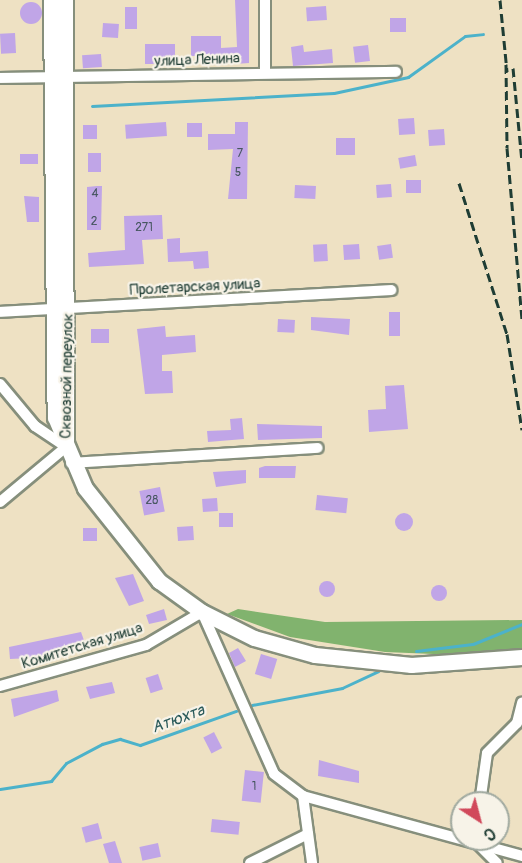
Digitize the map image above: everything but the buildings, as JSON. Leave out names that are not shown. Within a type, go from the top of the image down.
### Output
[{"type":"street","name":"Сквозной переулок","points":[[51,0],[58,78],[61,309],[55,417],[71,463],[159,581],[202,612],[254,638],[315,655],[411,665],[522,657]]},
{"type":"street","name":"Сквозной переулок","points":[[58,78],[65,0]]},
{"type":"street","points":[[265,0],[265,73]]},
{"type":"street","name":"улица Ленина","points":[[0,78],[396,72]]},
{"type":"street","name":"Пролетарская улица","points":[[0,312],[391,290]]},
{"type":"street","points":[[0,384],[35,426],[66,447],[0,502]]},
{"type":"street","points":[[71,463],[318,448]]},
{"type":"street","points":[[202,612],[274,774],[303,796],[450,834]]},
{"type":"street","name":"Комитетская улица","points":[[0,686],[146,645],[202,612]]},
{"type":"street","points":[[480,791],[480,773],[487,753],[517,723],[522,703]]},
{"type":"street","points":[[303,796],[312,863]]},
{"type":"street","points":[[250,863],[308,834]]},
{"type":"street","points":[[487,851],[497,863]]},
{"type":"street","points":[[507,851],[522,856]]},
{"type":"green space","points":[[238,609],[325,622],[522,620],[522,648],[482,656],[385,652],[290,637],[227,614]]},
{"type":"waterway","points":[[92,106],[334,93],[408,77],[465,36],[483,34]]},
{"type":"waterway","name":"Атюхта","points":[[416,651],[473,644],[522,624]]},
{"type":"waterway","name":"Атюхта","points":[[252,705],[342,688],[378,671]]},
{"type":"waterway","name":"Атюхта","points":[[0,789],[51,781],[66,763],[102,744],[120,739],[140,745],[236,711]]},
{"type":"railway","points":[[500,0],[507,72]]},
{"type":"railway","points":[[506,64],[507,148],[522,319]]},
{"type":"railway","points":[[513,68],[522,161]]},
{"type":"railway","points":[[459,183],[507,334],[522,430]]}]
